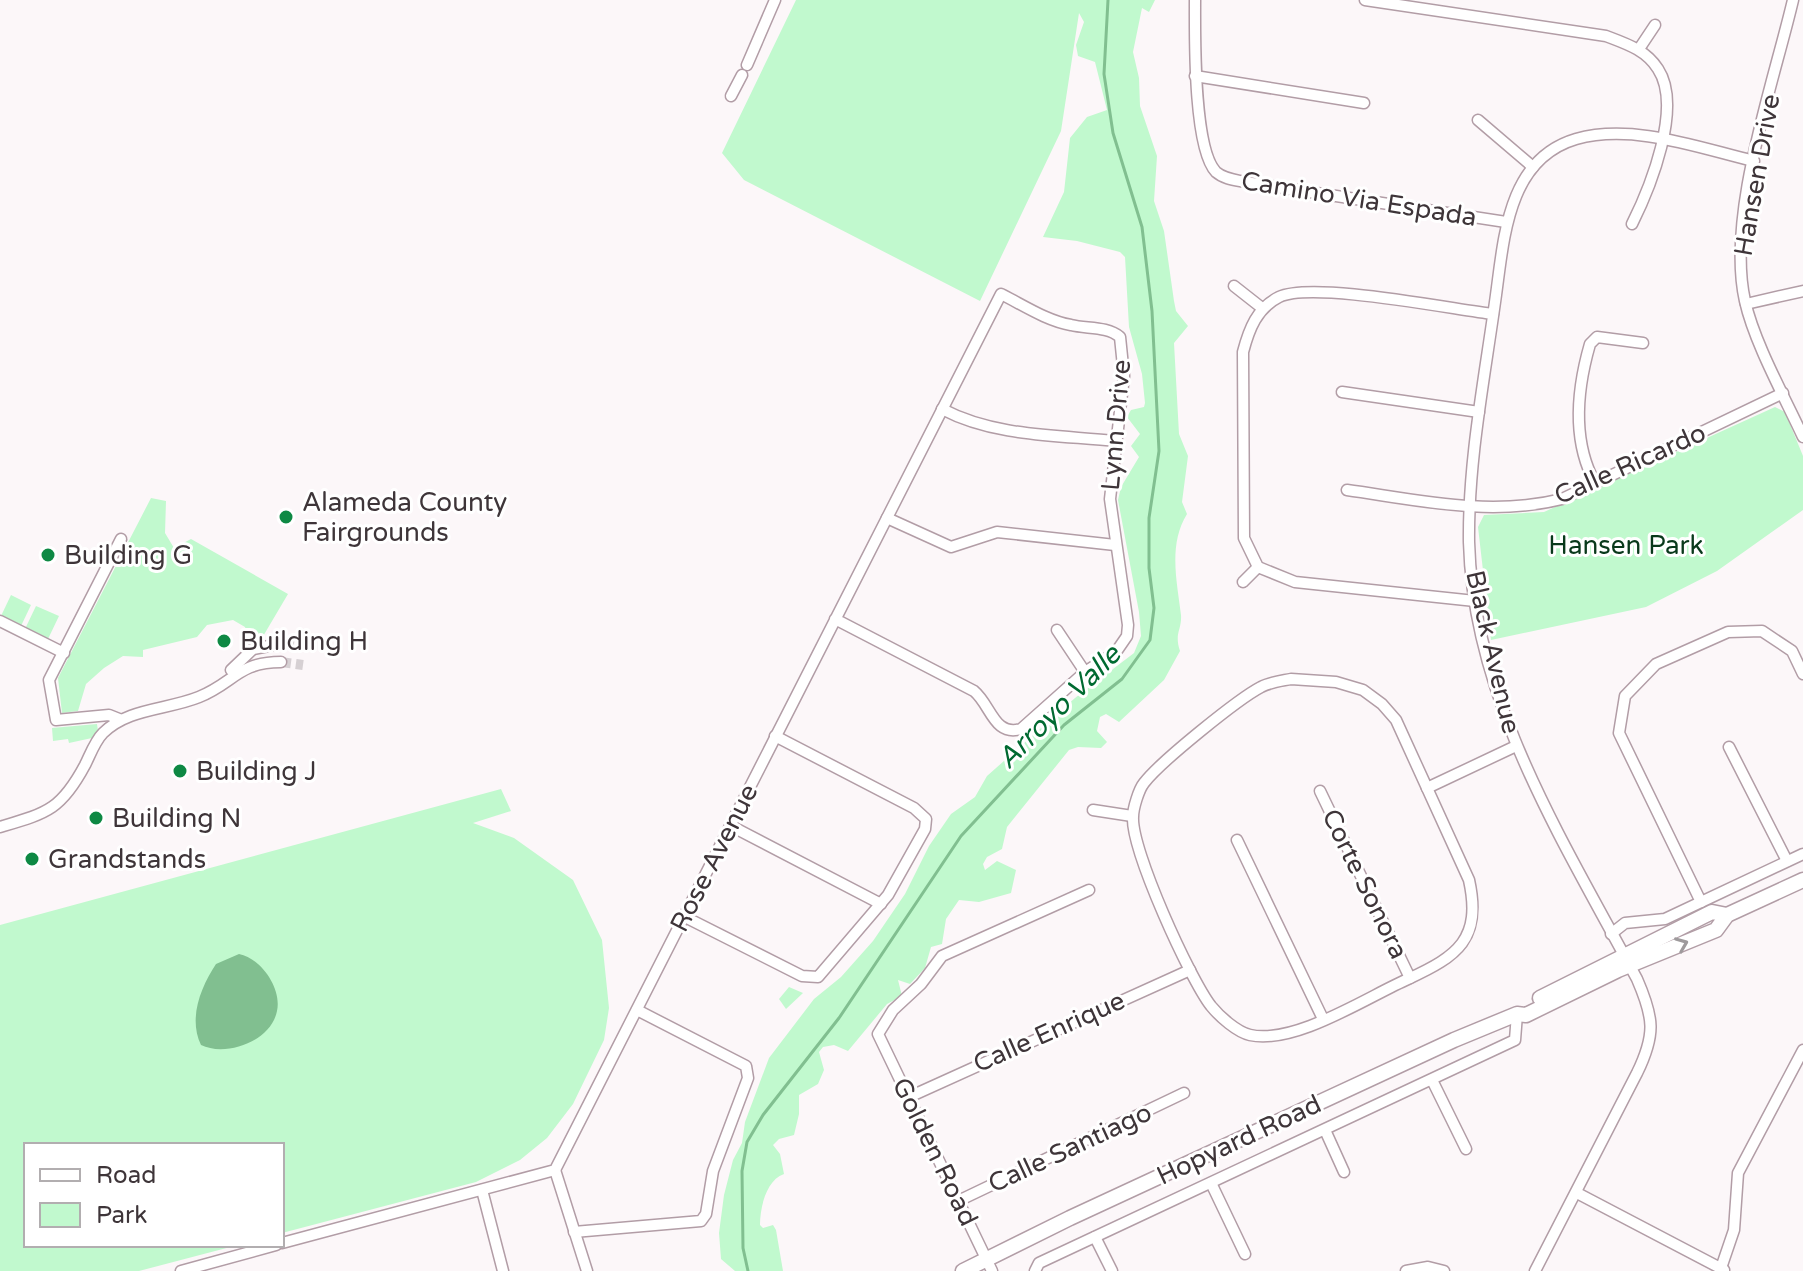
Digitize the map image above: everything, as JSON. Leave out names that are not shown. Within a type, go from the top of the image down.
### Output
[{"type":"main road","name":"Hopyard Road","points":[[963,1271],[990,1265],[1095,1206],[1517,1014],[1526,1015],[1627,960],[1716,930],[1727,915],[1803,880]]},
{"type":"street","points":[[731,96],[775,0]]},
{"type":"street","points":[[1195,0],[1195,76],[1364,103]]},
{"type":"street","points":[[1365,0],[1403,3],[1606,36],[1639,49],[1661,72],[1668,107],[1651,181],[1632,224]]},
{"type":"street","name":"Hansen Drive","points":[[1793,0],[1754,161],[1741,238],[1740,268],[1746,304],[1803,437]]},
{"type":"street","points":[[1639,49],[1655,25]]},
{"type":"street","name":"Camino Via Espada","points":[[1195,76],[1198,110],[1212,166],[1219,174],[1245,182],[1506,222]]},
{"type":"street","points":[[1478,120],[1533,167]]},
{"type":"street","name":"Black Avenue","points":[[1535,1271],[1649,1048],[1650,1009],[1516,746],[1495,683],[1475,601],[1469,543],[1471,507],[1479,412],[1506,222],[1519,187],[1533,167],[1556,148],[1585,137],[1609,132],[1662,140],[1754,161]]},
{"type":"street","points":[[1234,286],[1262,308]]},
{"type":"street","points":[[1746,304],[1803,291]]},
{"type":"street","points":[[1475,601],[1295,582],[1258,567],[1244,538],[1243,352],[1249,331],[1262,308],[1281,296],[1323,292],[1493,314]]},
{"type":"street","name":"Rose Avenue","points":[[555,1170],[1001,294],[1059,322],[1113,331],[1120,337]]},
{"type":"street","name":"Lynn Drive","points":[[835,619],[974,691],[987,704],[1003,730],[1013,732],[1021,729],[1085,672],[1116,652],[1127,636],[1109,486],[1124,376],[1120,337]]},
{"type":"street","points":[[1595,483],[1583,461],[1578,439],[1585,361],[1590,344],[1597,337],[1643,343]]},
{"type":"street","points":[[1342,392],[1479,412]]},
{"type":"street","name":"Calle Ricardo","points":[[1347,490],[1471,507],[1507,509],[1539,505],[1562,499],[1783,393]]},
{"type":"street","points":[[942,409],[970,423],[995,429],[1116,441]]},
{"type":"street","points":[[887,518],[951,547],[997,532],[1115,545]]},
{"type":"street","points":[[119,719],[109,715],[56,720],[49,680],[121,539]]},
{"type":"street","points":[[1243,582],[1258,567]]},
{"type":"street","points":[[0,621],[64,653]]},
{"type":"street","points":[[1057,630],[1085,672]]},
{"type":"street","points":[[1701,902],[1619,733],[1625,696],[1656,664],[1728,632],[1762,631],[1792,651],[1803,674]]},
{"type":"street","points":[[218,688],[229,672],[253,649],[284,643]]},
{"type":"street","points":[[0,827],[47,813],[72,790],[100,735],[119,719],[198,698],[218,688],[239,670],[262,662],[281,662]]},
{"type":"street","points":[[1291,679],[1336,682],[1363,690],[1382,704],[1396,720],[1427,788],[1469,880],[1475,905],[1470,932],[1456,953],[1438,966],[1323,1019],[1277,1036],[1248,1035],[1212,1006],[1190,970],[1137,846],[1132,816],[1143,784],[1232,706],[1263,685],[1291,679]]},
{"type":"street","points":[[685,917],[810,979],[826,971],[881,904],[909,862],[925,829],[926,819],[914,808],[775,736]]},
{"type":"street","points":[[1427,788],[1516,746]]},
{"type":"street","points":[[1729,747],[1787,861]]},
{"type":"street","name":"Corte Sonora","points":[[1320,791],[1410,978]]},
{"type":"street","points":[[1093,810],[1132,816]]},
{"type":"street","points":[[731,826],[881,904]]},
{"type":"street","points":[[1237,840],[1323,1019]]},
{"type":"street","points":[[1611,934],[1625,923],[1665,919],[1803,854]]},
{"type":"street","name":"Golden Road","points":[[990,1265],[956,1202],[878,1034],[893,1010],[921,984],[942,956],[1089,890]]},
{"type":"street","name":"Calle Enrique","points":[[909,1097],[1190,970]]},
{"type":"street","points":[[574,1232],[701,1221],[706,1214],[713,1171],[748,1078],[746,1066],[637,1010]]},
{"type":"street","name":"Hopyard Road","points":[[1035,1271],[1039,1263],[1515,1040],[1517,1014]]},
{"type":"street","points":[[1577,1193],[1723,1270],[1734,1230],[1738,1173],[1803,1050]]},
{"type":"street","points":[[1432,1080],[1466,1149]]},
{"type":"street","name":"Calle Santiago","points":[[956,1202],[1184,1093]]},
{"type":"street","points":[[1325,1130],[1344,1172]]},
{"type":"street","points":[[284,1242],[555,1170],[587,1271]]},
{"type":"street","points":[[1211,1183],[1245,1254]]},
{"type":"street","points":[[482,1190],[503,1271]]},
{"type":"street","points":[[1095,1237],[1112,1271]]},
{"type":"street","points":[[181,1271],[269,1247]]},
{"type":"street","points":[[1406,1271],[1428,1267],[1444,1271]]},
{"type":"green space","points":[[796,0],[1155,0],[1149,12],[1142,8],[1133,52],[1139,78],[1140,106],[1157,156],[1154,201],[1164,231],[1176,311],[1188,326],[1174,343],[1179,434],[1188,456],[1182,502],[1187,514],[1177,538],[1176,551],[1181,615],[1180,651],[1164,680],[1119,722],[1106,714],[1100,717],[1097,731],[1107,742],[1101,748],[1078,747],[1069,750],[1007,827],[1002,849],[987,857],[983,864],[985,870],[997,861],[1016,870],[1011,893],[979,902],[959,900],[946,919],[942,944],[931,947],[925,968],[910,984],[898,980],[902,996],[887,1004],[848,1051],[834,1045],[823,1047],[819,1052],[824,1070],[818,1084],[799,1095],[794,1135],[779,1139],[773,1145],[780,1154],[784,1174],[768,1188],[761,1211],[760,1225],[763,1228],[773,1225],[776,1230],[783,1271],[735,1271],[721,1259],[719,1233],[724,1195],[733,1160],[742,1143],[745,1122],[769,1058],[814,999],[841,977],[873,941],[905,894],[929,846],[951,814],[975,797],[987,776],[1075,698],[1134,653],[1141,636],[1118,500],[1121,487],[1139,457],[1131,446],[1140,434],[1127,417],[1131,410],[1144,407],[1145,403],[1142,374],[1129,327],[1125,257],[1120,252],[1077,241],[1043,237],[1064,192],[1070,138],[1087,117],[1107,110],[1095,62],[1078,56],[1076,45],[1084,22],[1079,13],[1061,131],[980,301],[744,180],[722,153]]},
{"type":"green space","name":"Hansen Park","points":[[1775,407],[1785,412],[1803,456],[1803,510],[1717,571],[1646,607],[1491,640],[1478,527],[1484,515],[1544,512]]},
{"type":"green space","points":[[151,498],[166,501],[165,533],[174,548],[191,539],[288,594],[262,638],[248,637],[245,627],[233,620],[207,625],[197,637],[143,650],[143,657],[123,656],[86,684],[78,711],[62,713],[58,678]]},
{"type":"green space","points":[[11,595],[31,605],[21,626],[1,616]]},
{"type":"green space","points":[[36,606],[59,616],[48,639],[25,629]]},
{"type":"green space","points":[[97,724],[98,731],[92,738],[69,743],[68,739],[53,741],[52,728]]},
{"type":"green space","points":[[501,789],[511,811],[473,823],[514,838],[573,880],[602,940],[609,1008],[604,1040],[573,1104],[547,1138],[520,1160],[476,1182],[284,1232],[284,1143],[24,1143],[24,1247],[230,1247],[139,1271],[0,1271],[0,925]]},
{"type":"green space","points":[[789,987],[803,993],[786,1009],[779,999]]},
{"type":"shaded area","points":[[239,954],[262,968],[273,984],[278,1002],[273,1022],[257,1039],[234,1048],[201,1045],[196,1014],[201,993],[216,964]]},
{"type":"waterway","name":"Arroyo Valle","points":[[748,1271],[743,1248],[742,1171],[747,1142],[763,1115],[839,1018],[961,836],[1064,725],[1122,679],[1150,640],[1154,608],[1149,568],[1149,518],[1159,451],[1152,311],[1142,227],[1113,133],[1104,74],[1108,0]]},
{"type":"tunnel","points":[[284,643],[302,645]]},
{"type":"tunnel","points":[[281,662],[303,665]]},
{"type":"place","name":"Alameda County Fairgrounds","points":[[286,517]]},
{"type":"place","name":"Building G","points":[[48,555]]},
{"type":"place","name":"Building H","points":[[224,641]]},
{"type":"place","name":"Building J","points":[[180,771]]},
{"type":"place","name":"Building N","points":[[96,818]]},
{"type":"place","name":"Grandstands","points":[[32,859]]}]
